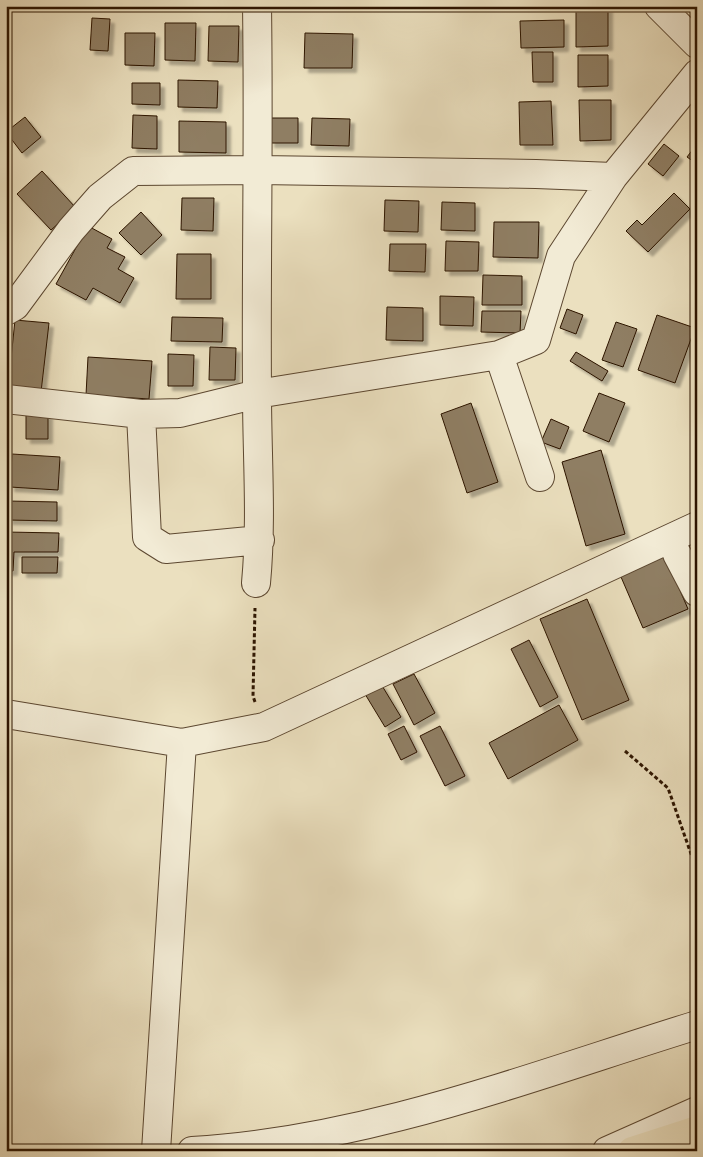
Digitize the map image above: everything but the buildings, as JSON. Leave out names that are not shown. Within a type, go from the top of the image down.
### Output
[{"type":"highway","points":[[632,1151],[697,1130]]},
{"type":"street","points":[[256,583],[260,540],[257,394],[259,170],[257,6]]},
{"type":"street","points":[[660,6],[697,44]]},
{"type":"street","points":[[6,399],[141,414],[180,412],[257,394],[499,355],[536,340],[561,256],[612,177],[697,74]]},
{"type":"street","points":[[6,311],[15,306],[71,230],[100,197],[132,172],[259,170],[612,177]]},
{"type":"street","points":[[499,355],[540,477]]},
{"type":"street","points":[[141,414],[147,536],[166,550],[260,540]]},
{"type":"street","points":[[6,714],[182,743],[264,726],[697,526]]},
{"type":"street","points":[[677,554],[697,592]]},
{"type":"street","points":[[156,1151],[182,743]]},
{"type":"street","points":[[192,1151],[242,1149],[392,1120],[697,1024]]},
{"type":"street","points":[[607,1151],[697,1111]]},
{"type":"path","points":[[256,583],[253,696],[264,726]]},
{"type":"path","points":[[625,751],[668,788],[697,871]]}]
